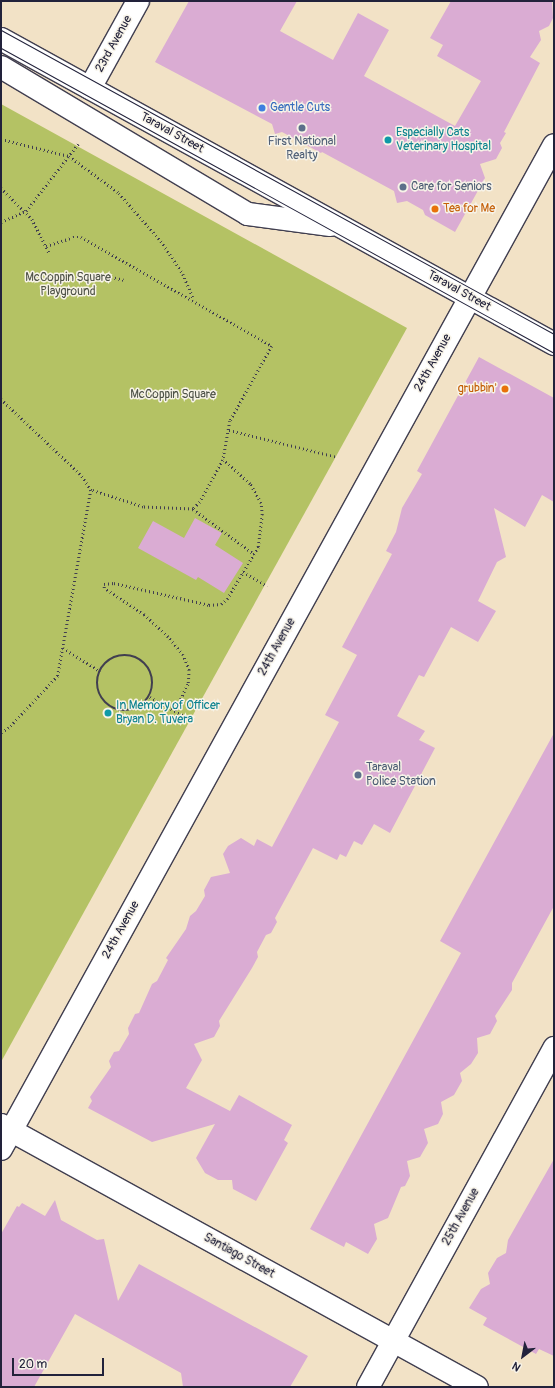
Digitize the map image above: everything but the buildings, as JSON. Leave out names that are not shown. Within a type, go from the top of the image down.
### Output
[{"type":"street","name":"23rd Avenue","points":[[90,88],[138,1]]},
{"type":"street","name":"Taraval Street","points":[[1,39],[554,344]]},
{"type":"street","name":"Taraval Street","points":[[1,67],[248,214],[343,227]]},
{"type":"street","name":"24th Avenue","points":[[4,1135],[554,145]]},
{"type":"street","name":"25th Avenue","points":[[368,1387],[554,1048]]},
{"type":"street","name":"Santiago Street","points":[[4,1135],[478,1387]]},
{"type":"path","points":[[1,139],[68,156],[94,173],[134,209],[168,252],[183,274],[194,300]]},
{"type":"path","points":[[1,222],[26,211],[80,141]]},
{"type":"path","points":[[1,188],[26,211],[49,252]]},
{"type":"path","points":[[46,246],[72,237],[82,237],[272,346],[230,422],[223,460],[200,502],[193,509]]},
{"type":"path","points":[[107,276],[124,280]]},
{"type":"path","points":[[1,399],[82,476],[91,490],[143,507],[193,509],[254,554]]},
{"type":"path","points":[[229,430],[337,457]]},
{"type":"path","points":[[175,710],[188,683],[188,670],[183,655],[168,636],[144,616],[104,588],[104,584],[114,583],[215,605],[226,599],[254,554],[261,537],[261,503],[250,484],[223,460]]},
{"type":"path","points":[[1,733],[9,728],[58,676],[91,490]]},
{"type":"path","points":[[243,572],[266,586]]},
{"type":"path","points":[[64,648],[100,671]]},
{"type":"path","points":[[124,655],[136,656],[151,671],[154,682],[150,697],[143,705],[134,710],[113,708],[100,695],[97,683],[100,671],[112,658],[124,655]]},
{"type":"path","points":[[150,697],[193,721]]},
{"type":"green space","name":"McCoppin Square","points":[[1,104],[407,328],[1,1062]]},
{"type":"tram line","points":[[1,30],[554,334]]},
{"type":"tram line","points":[[1,48],[554,353]]},
{"type":"place","name":"Gentle Cuts","points":[[262,108]]},
{"type":"place","name":"First National Realty","points":[[302,128]]},
{"type":"place","name":"Especially Cats Veterinary Hospital","points":[[388,140]]},
{"type":"place","name":"Care for Seniors","points":[[403,187]]},
{"type":"place","name":"Tea for Me","points":[[435,209]]},
{"type":"place","name":"grubbin'","points":[[505,389]]},
{"type":"place","name":"In Memory of Officer Bryan D. Tuvera","points":[[108,713]]},
{"type":"place","name":"Taraval Police Station","points":[[358,775]]},
{"type":"park label","name":"McCoppin Square Playground","points":[[68,285]]}]
